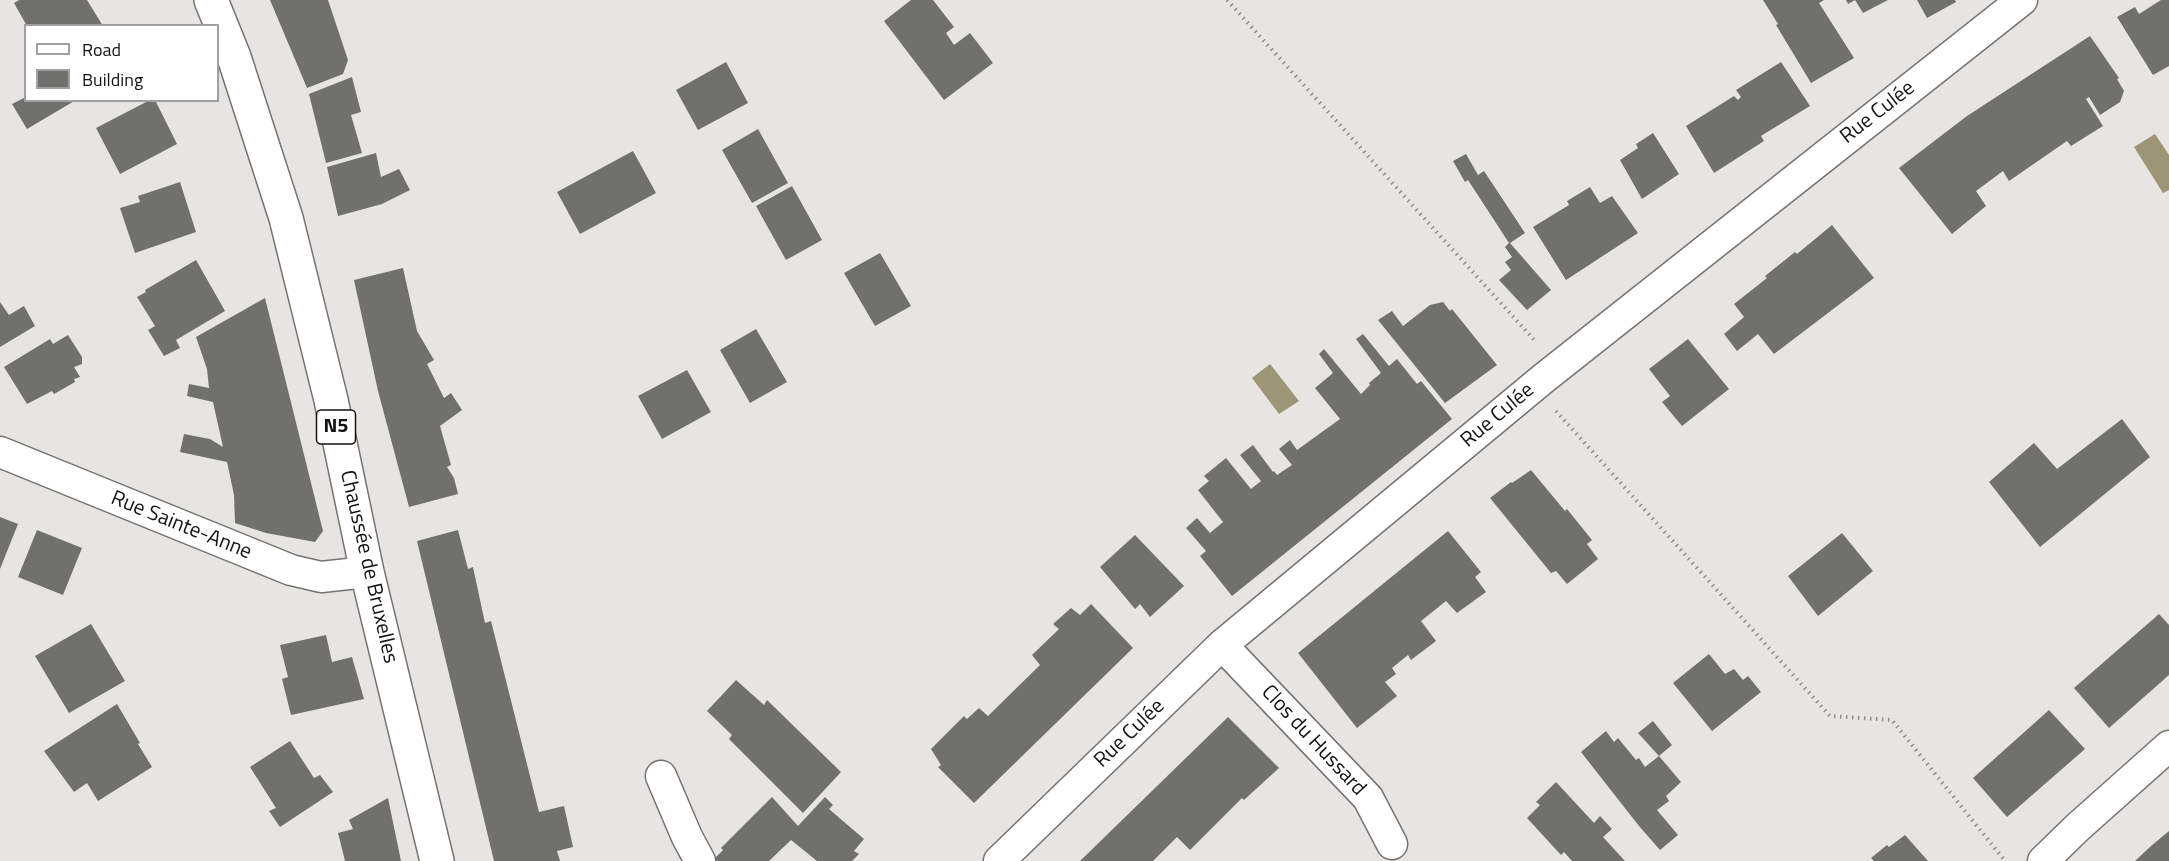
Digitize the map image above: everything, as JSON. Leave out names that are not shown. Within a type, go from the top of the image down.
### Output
[{"type":"main road","name":"Chaussée de Bruxelles","points":[[211,0],[234,57],[286,218],[331,400],[367,572],[437,861]]},
{"type":"street","name":"Rue Culée","points":[[999,861],[1222,645],[1544,378],[2022,0]]},
{"type":"street","name":"Rue Sainte-Anne","points":[[0,452],[291,570],[321,577],[367,572]]},
{"type":"street","name":"Clos du Hussard","points":[[1222,645],[1368,798],[1392,844]]},
{"type":"street","points":[[2043,861],[2169,746]]},
{"type":"street","points":[[661,776],[687,837],[700,861]]},
{"type":"path","points":[[1227,0],[1537,344],[1544,378],[1545,398],[1830,716],[1892,720],[2005,861]]},
{"type":"shaded area","points":[[2155,134],[2169,155],[2169,190],[2163,193],[2134,147]]},
{"type":"shaded area","points":[[1270,364],[1299,401],[1279,414],[1252,378]]},
{"type":"building","points":[[19,0],[87,0],[102,24],[26,24],[14,3]]},
{"type":"building","points":[[270,0],[328,0],[348,60],[343,74],[307,88]]},
{"type":"building","points":[[911,0],[933,0],[954,27],[946,33],[954,45],[970,33],[993,63],[944,100],[884,21]]},
{"type":"building","points":[[1763,0],[1824,0],[1819,3],[1854,58],[1811,83]]},
{"type":"building","points":[[1855,0],[1888,0],[1863,13]]},
{"type":"building","points":[[1917,0],[1955,0],[1956,2],[1927,18]]},
{"type":"building","points":[[2161,0],[2169,0],[2169,66],[2153,75],[2117,17],[2135,7],[2139,14]]},
{"type":"building","points":[[2090,36],[2119,78],[2117,79],[2124,91],[2120,102],[2100,115],[2089,97],[2086,99],[2103,126],[2071,146],[2067,141],[2009,181],[2003,171],[1976,191],[1986,206],[1952,234],[1899,168],[1967,116]]},
{"type":"building","points":[[726,62],[748,103],[698,130],[676,90]]},
{"type":"building","points":[[1781,62],[1810,106],[1761,136],[1764,141],[1714,173],[1686,126],[1734,96],[1738,100],[1741,97],[1736,90]]},
{"type":"building","points":[[352,77],[361,112],[351,115],[362,153],[326,163],[309,94]]},
{"type":"building","points":[[24,98],[24,102],[73,102],[27,129],[12,104]]},
{"type":"building","points":[[146,102],[156,102],[177,144],[120,174],[96,128]]},
{"type":"building","points":[[758,129],[788,183],[752,203],[722,150]]},
{"type":"building","points":[[1653,133],[1679,174],[1642,199],[1620,160],[1638,148],[1636,144]]},
{"type":"building","points":[[633,151],[656,193],[580,234],[557,192]]},
{"type":"building","points":[[376,153],[381,177],[399,169],[410,190],[382,204],[338,216],[327,167]]},
{"type":"building","points":[[1466,154],[1478,175],[1484,171],[1525,233],[1510,243],[1551,290],[1527,310],[1499,280],[1511,270],[1505,262],[1512,257],[1505,247],[1509,243],[1468,180],[1465,182],[1453,161]]},
{"type":"building","points":[[180,182],[196,232],[135,253],[120,208],[140,202],[138,196]]},
{"type":"building","points":[[792,186],[822,240],[786,260],[756,206]]},
{"type":"building","points":[[1590,187],[1600,203],[1612,196],[1638,233],[1566,280],[1533,227],[1569,205],[1567,201]]},
{"type":"building","points":[[1832,225],[1874,278],[1774,354],[1758,334],[1737,351],[1724,334],[1744,317],[1734,304],[1767,278],[1765,276],[1795,252],[1797,254]]},
{"type":"building","points":[[880,253],[911,306],[875,326],[844,273]]},
{"type":"building","points":[[196,260],[225,311],[176,340],[180,348],[164,356],[148,330],[155,326],[137,297]]},
{"type":"building","points":[[403,268],[417,331],[434,360],[427,364],[444,398],[451,393],[462,410],[440,426],[451,465],[447,467],[454,478],[458,494],[409,507],[378,391],[354,280]]},
{"type":"building","points":[[265,298],[323,531],[315,542],[266,533],[235,523],[234,495],[227,462],[180,452],[184,434],[210,439],[223,447],[213,402],[187,396],[189,384],[209,388],[207,369],[196,337]]},
{"type":"building","points":[[0,302],[9,315],[24,306],[35,326],[0,347]]},
{"type":"building","points":[[1443,302],[1450,311],[1452,309],[1497,365],[1445,403],[1378,320],[1392,311],[1403,326],[1430,305]]},
{"type":"building","points":[[756,329],[787,382],[750,403],[720,350]]},
{"type":"building","points":[[1363,334],[1389,366],[1397,359],[1417,384],[1421,381],[1452,419],[1232,596],[1200,556],[1206,551],[1186,528],[1197,518],[1210,533],[1223,522],[1198,490],[1209,481],[1204,476],[1226,458],[1251,489],[1261,481],[1240,455],[1253,445],[1277,475],[1292,465],[1279,449],[1290,440],[1297,450],[1340,419],[1315,388],[1333,373],[1319,354],[1324,349],[1361,394],[1381,373],[1356,339]]},
{"type":"building","points":[[68,335],[82,357],[82,364],[74,367],[80,377],[54,394],[52,391],[27,404],[4,367],[50,339],[53,344]]},
{"type":"building","points":[[1688,339],[1729,389],[1682,426],[1662,402],[1670,396],[1649,369]]},
{"type":"building","points":[[687,370],[711,412],[662,439],[638,396]]},
{"type":"building","points":[[2122,419],[2150,457],[2040,547],[1989,482],[2034,443],[2057,469]]},
{"type":"building","points":[[1531,470],[1592,540],[1587,544],[1598,559],[1567,584],[1556,571],[1551,573],[1490,498]]},
{"type":"building","points":[[0,517],[18,524],[0,569]]},
{"type":"building","points":[[37,530],[82,548],[63,595],[18,577]]},
{"type":"building","points":[[458,530],[468,569],[473,567],[485,623],[491,621],[539,812],[564,806],[573,847],[557,851],[560,861],[494,861],[417,541]]},
{"type":"building","points":[[1448,531],[1481,572],[1475,577],[1486,592],[1457,613],[1446,601],[1421,621],[1436,641],[1411,660],[1408,655],[1392,668],[1396,674],[1385,682],[1397,696],[1357,728],[1298,653]]},
{"type":"building","points":[[1842,533],[1873,571],[1818,616],[1788,576]]},
{"type":"building","points":[[1135,535],[1184,586],[1150,617],[1140,604],[1135,609],[1100,567]]},
{"type":"building","points":[[1091,604],[1133,648],[974,803],[938,767],[941,765],[931,749],[964,716],[967,719],[979,708],[988,716],[1040,665],[1032,655],[1059,629],[1053,624],[1071,608],[1080,615]]},
{"type":"building","points":[[2159,614],[2169,625],[2169,675],[2109,728],[2074,688]]},
{"type":"building","points":[[91,624],[125,681],[69,713],[35,656]]},
{"type":"building","points":[[326,635],[332,662],[352,657],[364,699],[291,715],[282,679],[288,677],[280,645]]},
{"type":"building","points":[[1709,654],[1725,674],[1734,669],[1743,680],[1748,676],[1761,692],[1712,731],[1673,683]]},
{"type":"building","points":[[736,680],[764,705],[767,700],[841,772],[803,813],[729,739],[732,735],[707,711]]},
{"type":"building","points":[[117,704],[152,767],[98,801],[87,783],[74,792],[44,751]]},
{"type":"building","points":[[2049,710],[2085,749],[2007,817],[1973,778]]},
{"type":"building","points":[[1228,717],[1279,768],[1244,800],[1242,798],[1190,850],[1177,837],[1153,861],[1080,861]]},
{"type":"building","points":[[1653,721],[1672,745],[1659,756],[1638,733]]},
{"type":"building","points":[[1606,731],[1614,742],[1618,738],[1636,760],[1639,758],[1645,767],[1659,756],[1681,782],[1666,796],[1669,801],[1657,810],[1678,835],[1660,850],[1581,752]]},
{"type":"building","points":[[290,741],[314,778],[320,775],[333,792],[280,827],[269,811],[276,808],[250,767]]},
{"type":"building","points":[[1556,782],[1594,823],[1600,816],[1612,829],[1603,837],[1625,861],[1572,861],[1564,852],[1561,855],[1527,818],[1540,805],[1536,802]]},
{"type":"building","points":[[772,797],[798,826],[825,797],[833,805],[829,809],[864,839],[854,851],[859,854],[852,861],[817,861],[791,840],[769,861],[712,861],[723,850],[721,848]]},
{"type":"building","points":[[388,798],[401,861],[345,861],[338,833],[353,829],[349,820]]},
{"type":"building","points":[[2169,831],[2169,861],[2135,861],[2151,846]]},
{"type":"building","points":[[1905,835],[1928,861],[1874,861],[1871,858],[1887,845],[1889,847]]}]
